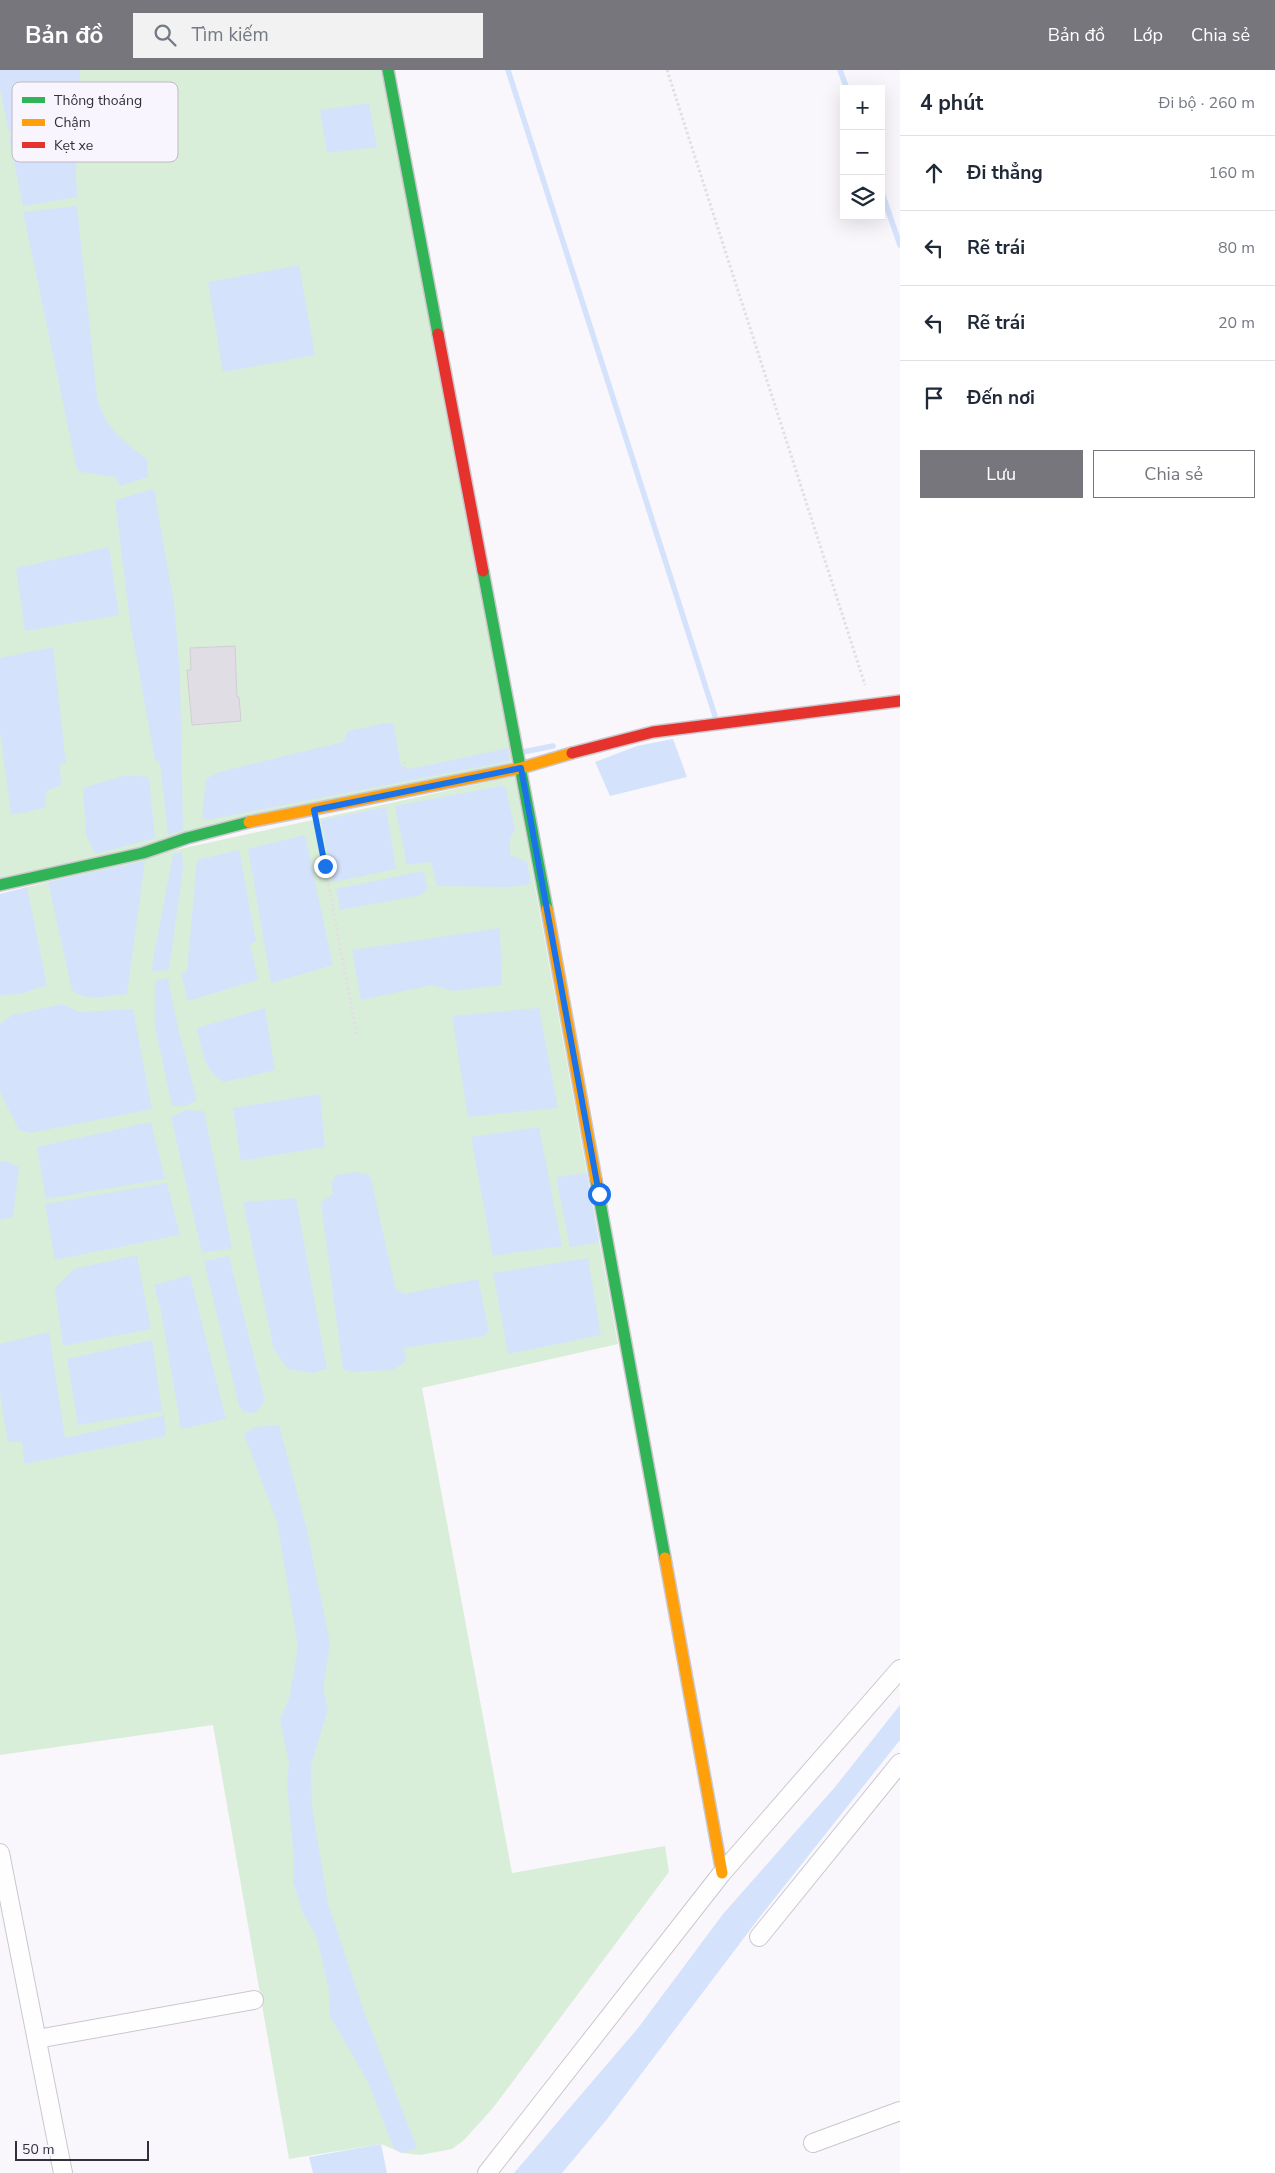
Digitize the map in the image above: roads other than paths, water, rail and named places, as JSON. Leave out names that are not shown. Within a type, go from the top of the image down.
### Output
[{"type":"street","points":[[388,70],[521,768],[722,1873]]},
{"type":"street","points":[[0,885],[143,853],[170,843],[240,824],[521,768],[616,740],[653,732],[900,701]]},
{"type":"street","points":[[487,2173],[722,1873],[900,1669]]},
{"type":"street","points":[[759,1937],[900,1762]]},
{"type":"street","points":[[0,1853],[63,2173]]},
{"type":"street","points":[[36,2039],[254,2000]]},
{"type":"street","points":[[813,2144],[900,2111]]},
{"type":"water","points":[[0,70],[80,70],[80,82],[12,82],[12,132],[9,132],[0,89]]},
{"type":"water","points":[[369,103],[377,147],[327,153],[320,110]]},
{"type":"water","points":[[9,137],[12,137],[12,152]]},
{"type":"water","points":[[14,162],[77,162],[77,197],[23,206]]},
{"type":"water","points":[[77,206],[97,397],[100,408],[110,425],[122,439],[147,459],[148,477],[120,486],[116,477],[79,472],[76,465],[23,212]]},
{"type":"water","points":[[299,265],[315,355],[223,372],[208,282]]},
{"type":"water","points":[[154,489],[174,603],[180,674],[183,830],[168,835],[160,764],[155,760],[130,622],[115,500]]},
{"type":"water","points":[[109,547],[119,615],[25,631],[16,568]]},
{"type":"water","points":[[53,647],[66,764],[60,764],[61,785],[45,792],[45,808],[11,815],[0,731],[0,658]]},
{"type":"water","points":[[387,723],[394,724],[401,766],[410,769],[508,748],[510,761],[207,820],[202,818],[206,779],[219,772],[343,742],[348,731]]},
{"type":"water","points":[[673,739],[687,777],[610,796],[595,762],[637,746]]},
{"type":"water","points":[[126,775],[149,777],[155,838],[95,854],[86,835],[83,788]]},
{"type":"water","points":[[505,785],[515,829],[510,840],[510,855],[527,862],[531,884],[509,887],[437,886],[431,862],[407,865],[395,806]]},
{"type":"water","points":[[386,807],[396,869],[333,882],[321,820]]},
{"type":"water","points":[[305,835],[333,965],[271,983],[248,849]]},
{"type":"water","points":[[239,850],[256,941],[250,944],[258,980],[188,1001],[181,973],[187,971],[197,860]]},
{"type":"water","points":[[182,852],[183,869],[169,970],[151,971],[173,854]]},
{"type":"water","points":[[145,861],[127,994],[90,997],[77,994],[72,990],[48,882]]},
{"type":"water","points":[[423,871],[428,888],[421,895],[340,910],[336,889]]},
{"type":"water","points":[[27,887],[47,985],[20,994],[0,995],[0,894]]},
{"type":"water","points":[[500,928],[502,985],[453,991],[432,985],[361,1000],[352,950]]},
{"type":"water","points":[[168,978],[178,1028],[197,1100],[186,1106],[172,1106],[155,1027],[155,981]]},
{"type":"water","points":[[62,1004],[79,1012],[133,1009],[152,1109],[30,1133],[19,1130],[0,1092],[0,1024],[12,1015]]},
{"type":"water","points":[[265,1008],[275,1070],[224,1082],[212,1072],[204,1058],[197,1028]]},
{"type":"water","points":[[539,1008],[558,1108],[468,1117],[452,1016]]},
{"type":"water","points":[[320,1094],[325,1147],[241,1161],[233,1108]]},
{"type":"water","points":[[186,1110],[204,1111],[232,1248],[202,1253],[171,1117]]},
{"type":"water","points":[[151,1122],[165,1179],[46,1199],[37,1147]]},
{"type":"water","points":[[539,1127],[562,1246],[493,1256],[471,1137]]},
{"type":"water","points":[[6,1161],[19,1167],[13,1217],[0,1220],[0,1162]]},
{"type":"water","points":[[354,1172],[370,1175],[396,1290],[405,1294],[478,1279],[489,1331],[485,1336],[404,1348],[406,1361],[393,1370],[351,1372],[343,1369],[321,1203],[333,1193],[331,1183],[336,1175]]},
{"type":"water","points":[[587,1173],[599,1243],[570,1247],[556,1177]]},
{"type":"water","points":[[167,1183],[180,1235],[55,1260],[45,1204]]},
{"type":"water","points":[[296,1198],[327,1369],[310,1373],[288,1369],[274,1350],[243,1202]]},
{"type":"water","points":[[137,1255],[151,1329],[63,1346],[55,1288],[74,1269]]},
{"type":"water","points":[[229,1256],[265,1401],[255,1413],[243,1412],[239,1406],[204,1261]]},
{"type":"water","points":[[588,1258],[601,1335],[508,1354],[493,1273]]},
{"type":"water","points":[[190,1275],[226,1419],[181,1429],[161,1311],[154,1285]]},
{"type":"water","points":[[49,1332],[65,1438],[164,1415],[166,1436],[24,1464],[22,1442],[8,1442],[0,1394],[0,1344]]},
{"type":"water","points":[[152,1340],[162,1411],[78,1425],[67,1359]]},
{"type":"water","points":[[279,1425],[306,1525],[330,1643],[323,1688],[328,1709],[311,1766],[312,1807],[328,1903],[365,2014],[417,2148],[402,2153],[394,2149],[368,2082],[330,2016],[329,1991],[317,1938],[303,1913],[293,1882],[293,1850],[287,1784],[289,1763],[280,1720],[289,1698],[298,1646],[277,1522],[244,1434],[255,1427]]},
{"type":"water","points":[[900,1705],[900,1740],[759,1918],[608,2118],[562,2173],[514,2173],[638,2028],[723,1914],[835,1787]]},
{"type":"water","points":[[381,2144],[387,2173],[313,2173],[309,2157]]},
{"type":"waterway","points":[[508,70],[715,716]]},
{"type":"waterway","points":[[840,70],[846,85]]},
{"type":"waterway","points":[[885,202],[900,245]]},
{"type":"waterway","points":[[523,752],[553,746]]}]
